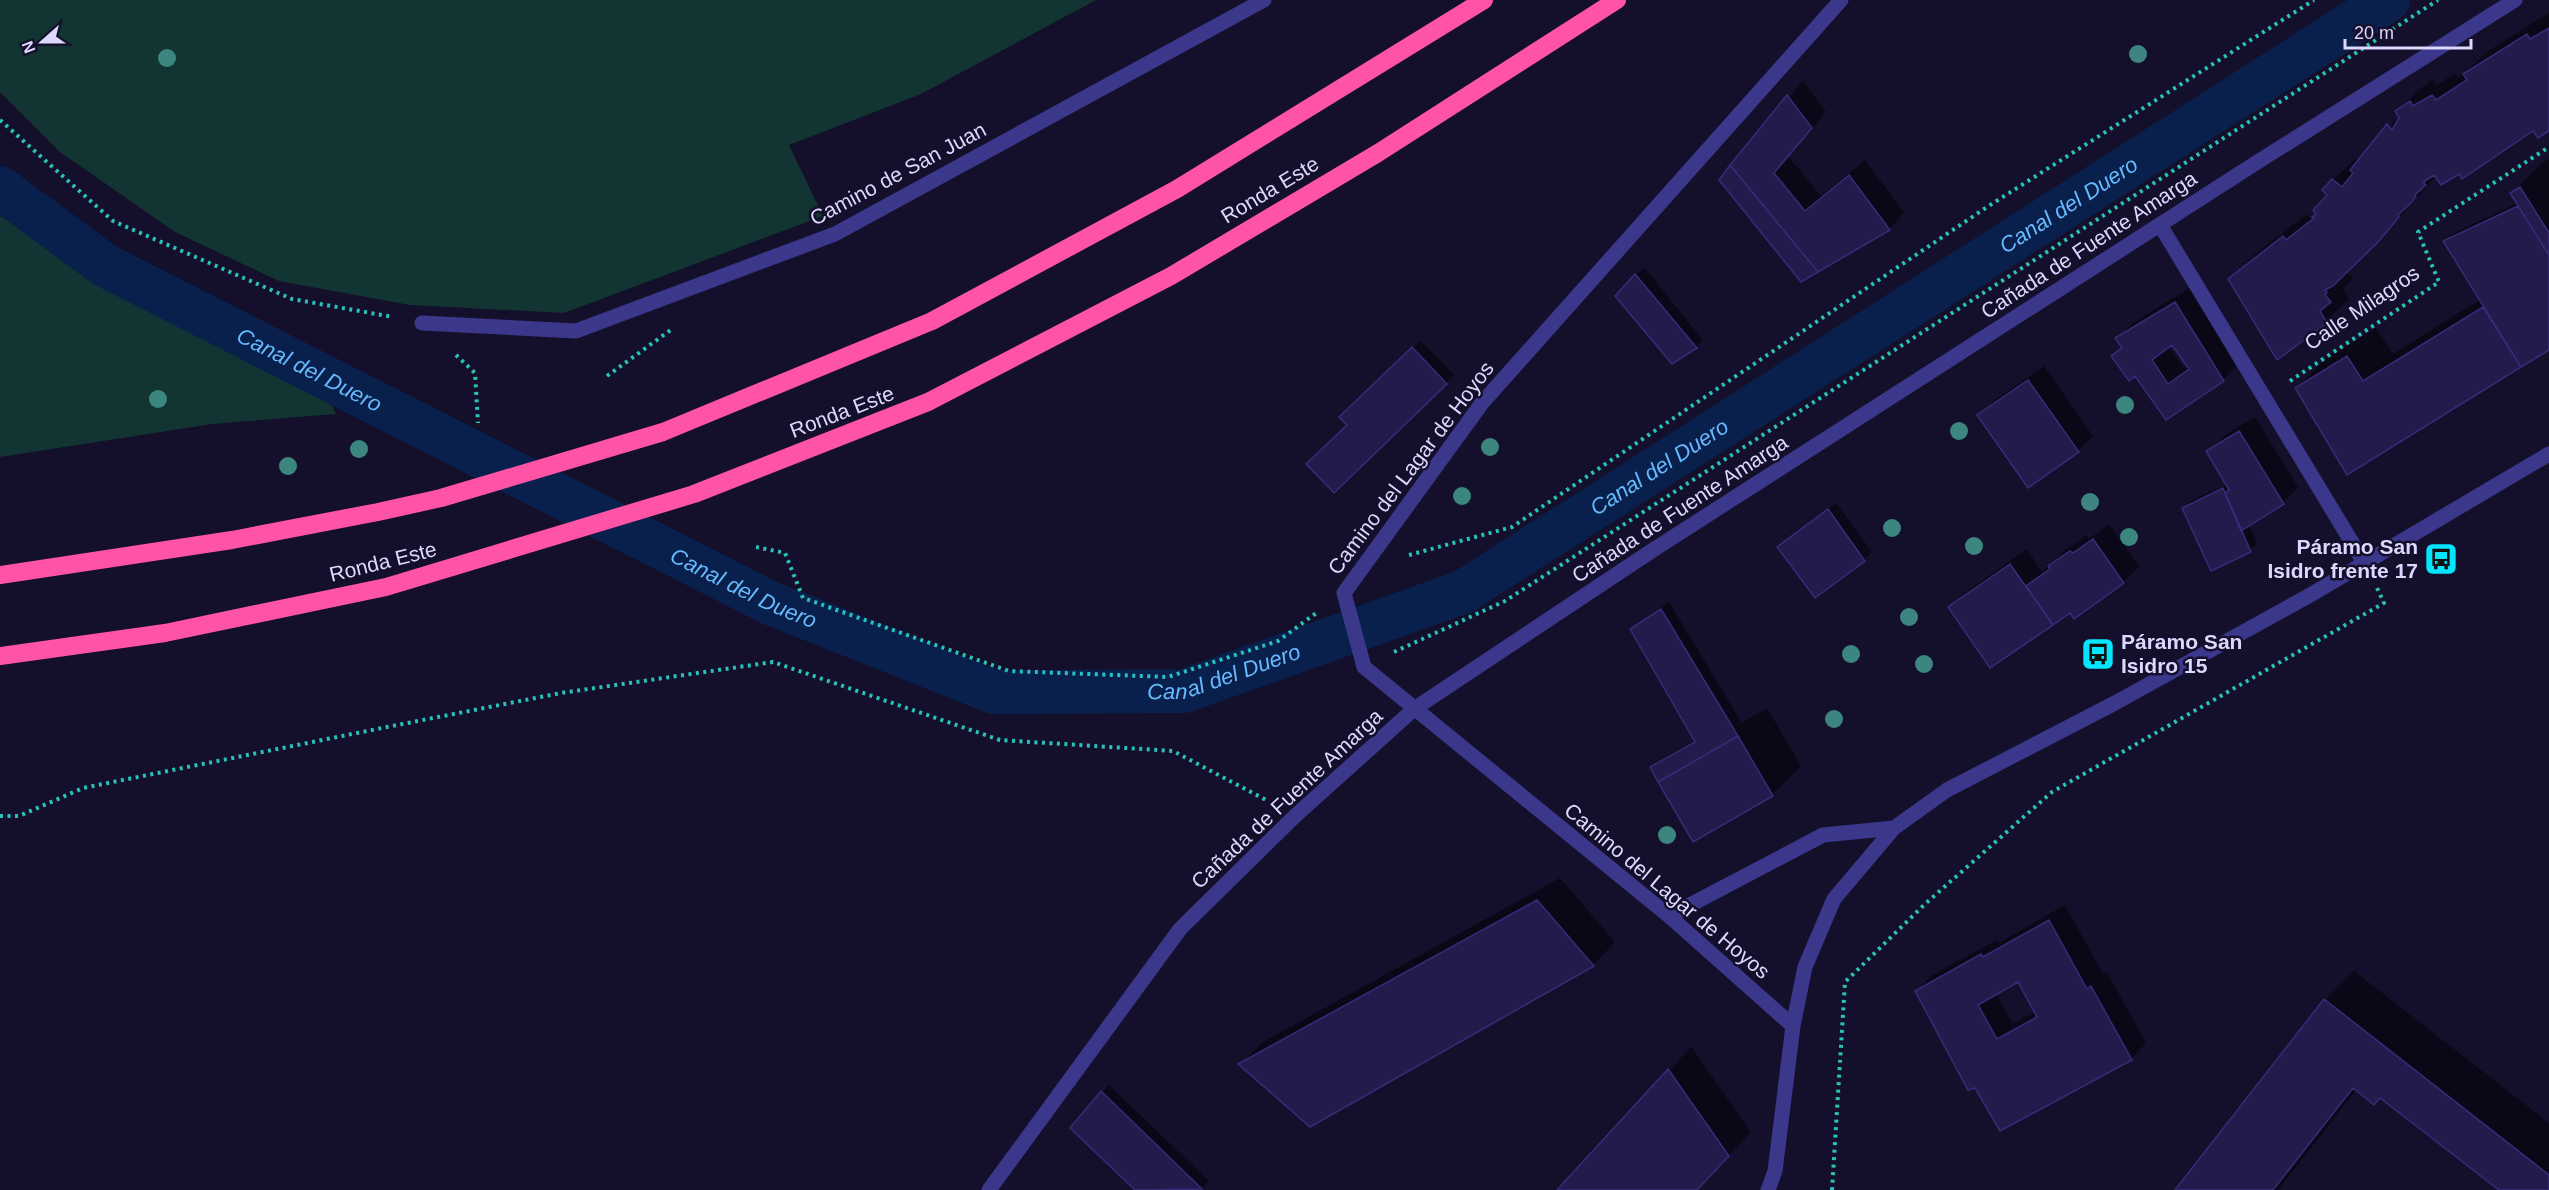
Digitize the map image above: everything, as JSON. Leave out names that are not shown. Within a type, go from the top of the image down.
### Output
[{"type":"highway","points":[[0,576],[232,540],[441,498],[663,432],[932,321],[1177,189],[1484,0]]},
{"type":"highway","name":"Ronda Este","points":[[0,656],[165,633],[386,587],[694,494],[928,402],[1171,276],[1378,153],[1617,0]]},
{"type":"street","name":"Camino de San Juan","points":[[422,323],[576,331],[835,234],[1264,0]]},
{"type":"street","name":"Camino del Lagar de Hoyos","points":[[1793,1026],[1669,916],[1364,667],[1344,593],[1482,403],[1841,0]]},
{"type":"street","name":"Cañada de Fuente Amarga","points":[[989,1190],[1180,929],[1295,816],[1414,709],[1653,550],[2514,0]]},
{"type":"street","points":[[2160,225],[2365,564]]},
{"type":"street","points":[[1768,1190],[1775,1172],[1793,1026],[1805,967],[1834,899],[1894,828],[1947,790],[2115,704],[2365,564],[2549,454]]},
{"type":"street","points":[[1669,916],[1823,835],[1894,828]]},
{"type":"path","points":[[1362,568],[1512,527],[1987,207],[2314,0]]},
{"type":"path","points":[[1364,667],[1504,601],[2438,0]]},
{"type":"path","points":[[0,120],[113,221],[292,299],[422,323],[475,373],[478,423]]},
{"type":"path","name":"Calle Milagros","points":[[2264,399],[2439,282],[2418,232],[2549,147]]},
{"type":"path","points":[[756,547],[784,554],[803,598],[1009,671],[1168,677],[1278,641],[1344,593]]},
{"type":"path","points":[[1832,1190],[1845,982],[1925,904],[2052,792],[2384,603],[2365,564]]},
{"type":"path","points":[[0,816],[19,816],[82,788],[382,728],[561,693],[773,662],[1000,740],[1173,751],[1295,816]]},
{"type":"green space","points":[[0,0],[1096,0],[921,94],[789,145],[823,216],[564,313],[410,305],[279,281],[175,232],[60,152],[0,92]]},
{"type":"green space","points":[[0,216],[82,268],[294,370],[331,403],[336,414],[212,424],[0,457]]},
{"type":"building","points":[[2549,28],[2549,131],[2538,138],[2533,131],[2462,179],[2459,174],[2441,185],[2434,175],[2423,182],[2426,185],[2398,215],[2399,217],[2379,241],[2333,286],[2325,290],[2327,292],[2325,295],[2331,302],[2320,311],[2327,323],[2277,360],[2228,279],[2283,236],[2286,240],[2314,218],[2312,217],[2316,214],[2313,210],[2327,195],[2322,190],[2332,179],[2342,187],[2353,173],[2350,170],[2387,124],[2392,130],[2399,118],[2395,111],[2410,101],[2413,106],[2432,95],[2436,100],[2467,80],[2463,74],[2527,34],[2530,39]]},
{"type":"building","points":[[1787,95],[1812,128],[1774,173],[1805,211],[1849,175],[1890,230],[1818,272],[1730,165]]},
{"type":"building","points":[[1730,165],[1818,272],[1801,282],[1719,180]]},
{"type":"building","points":[[2520,187],[2549,233],[2549,255],[2510,193]]},
{"type":"building","points":[[2518,206],[2549,255],[2549,350],[2521,367],[2443,241]]},
{"type":"building","points":[[1635,274],[1697,348],[1672,364],[1615,296]]},
{"type":"building","points":[[2175,302],[2224,381],[2166,420],[2135,376],[2129,381],[2111,356],[2122,348],[2115,338]],"holes":[[[2172,345],[2189,369],[2168,384],[2152,360]]]},
{"type":"building","points":[[2483,307],[2521,367],[2347,475],[2295,388],[2347,356],[2363,381]]},
{"type":"building","points":[[1412,347],[1447,384],[1334,493],[1306,464],[1347,425],[1339,417]]},
{"type":"building","points":[[2028,380],[2079,452],[2028,488],[1977,415]]},
{"type":"building","points":[[2239,431],[2284,504],[2241,531],[2225,493],[2229,490],[2206,451]]},
{"type":"building","points":[[2223,488],[2251,552],[2211,571],[2182,508]]},
{"type":"building","points":[[1828,509],[1865,561],[1815,598],[1777,547]]},
{"type":"building","points":[[2093,539],[2124,583],[2074,619],[2070,613],[2053,625],[2026,586],[2050,569],[2048,566]]},
{"type":"building","points":[[2010,564],[2053,625],[1990,668],[1948,607]]},
{"type":"building","points":[[1661,609],[1738,736],[1658,782],[1650,767],[1695,742],[1630,629]]},
{"type":"building","points":[[1738,736],[1773,796],[1693,842],[1658,782]]},
{"type":"building","points":[[1537,900],[1594,966],[1310,1127],[1238,1064]]},
{"type":"building","points":[[2049,920],[2087,989],[2091,986],[2132,1060],[2000,1131],[1975,1088],[1968,1090],[1915,991],[1981,954],[1983,957]],"holes":[[[2018,982],[2037,1017],[1997,1039],[1978,1005]]]},
{"type":"building","points":[[2324,999],[2549,1175],[2549,1190],[2499,1190],[2380,1098],[2374,1105],[2353,1088],[2273,1190],[2175,1190]]},
{"type":"building","points":[[1668,1069],[1729,1156],[1697,1190],[1557,1190]]},
{"type":"building","points":[[1101,1091],[1202,1189],[1135,1190],[1070,1128]]},
{"type":"waterway","name":"Canal del Duero","points":[[0,188],[106,266],[770,603],[994,692],[1184,691],[1463,592],[2388,0]]},
{"type":"place","name":"Páramo San Isidro frente 17","points":[[2441,559]]},
{"type":"place","name":"Páramo San Isidro 15","points":[[2098,654]]}]
